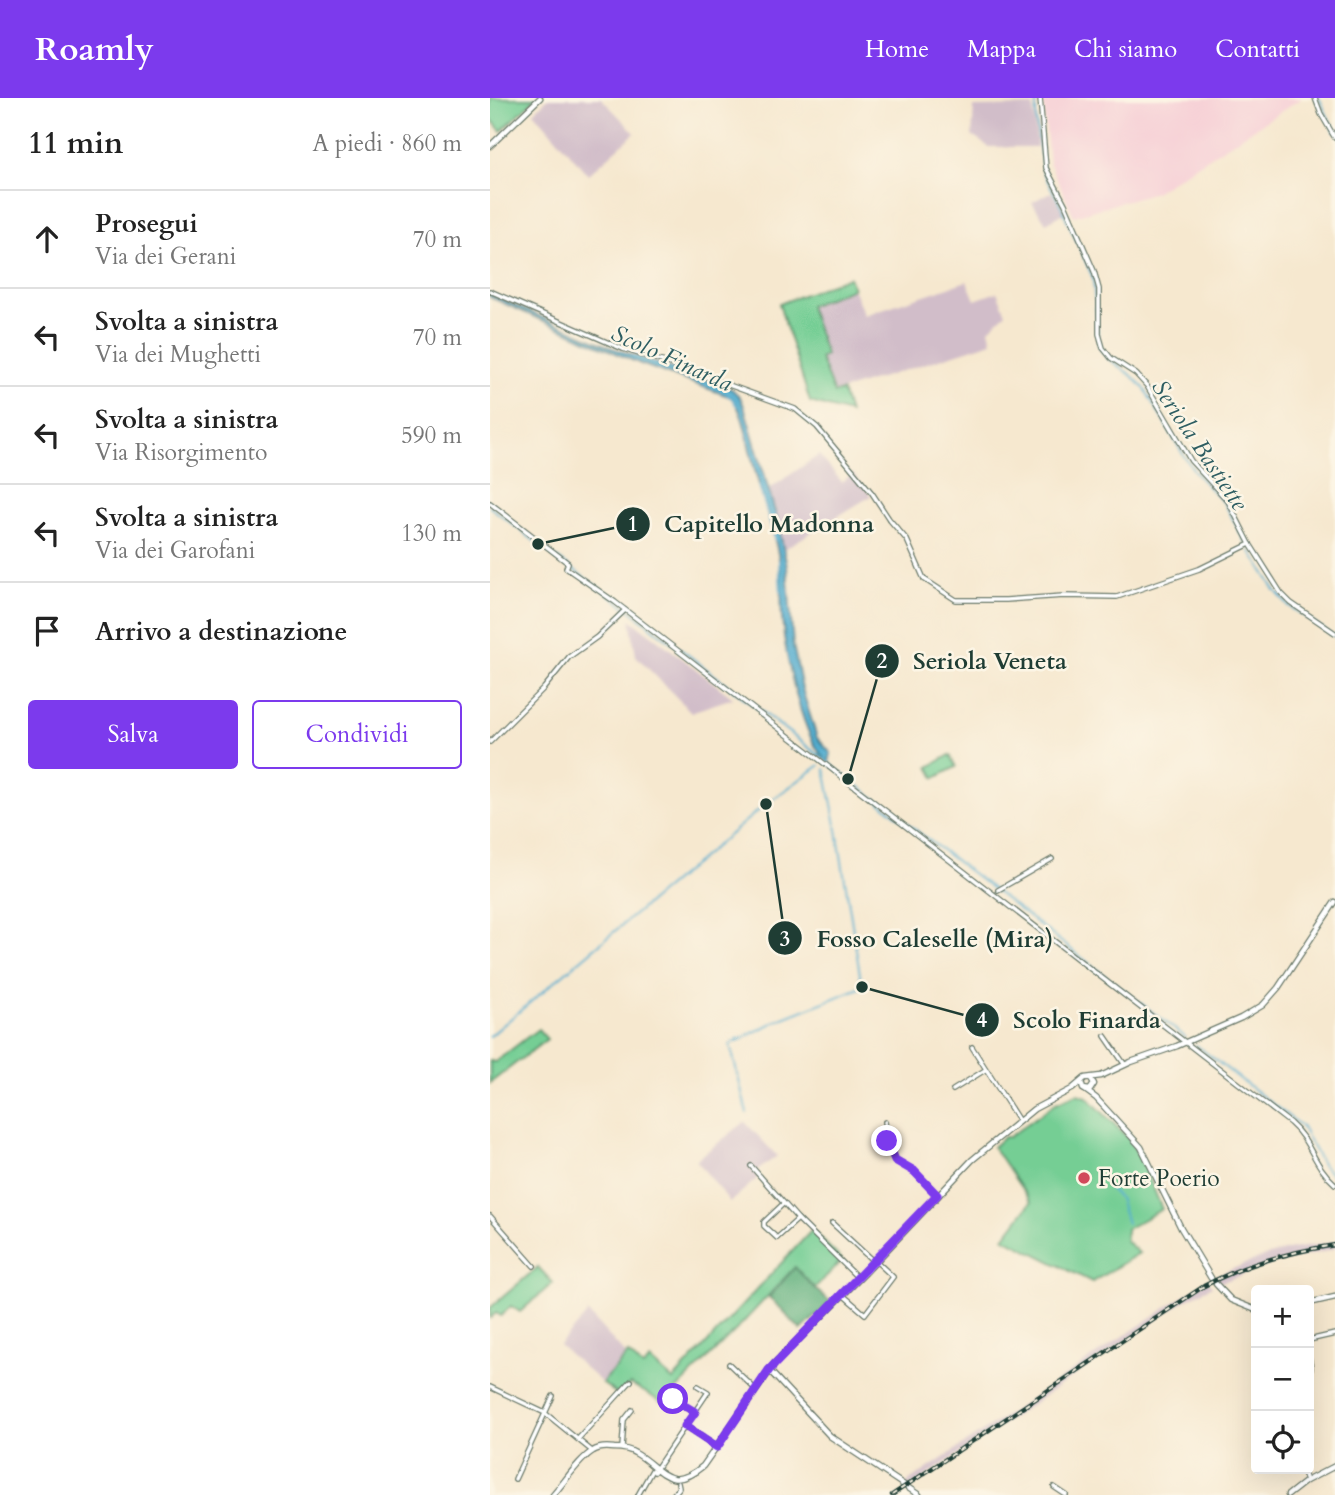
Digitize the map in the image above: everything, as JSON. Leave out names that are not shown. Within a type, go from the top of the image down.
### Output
[{"type":"street","points":[[490,146],[540,98]]},
{"type":"street","points":[[1040,98],[1045,169],[1065,204],[1094,271],[1100,296],[1099,334],[1103,348],[1147,386],[1191,461],[1228,501],[1250,544],[1286,598],[1335,633]]},
{"type":"street","points":[[1315,98],[1335,138]]},
{"type":"street","points":[[490,291],[623,349],[795,409],[817,426],[872,493],[907,540],[924,579],[956,600],[1117,597],[1199,569],[1250,544]]},
{"type":"street","points":[[490,503],[1297,1129],[1318,1167],[1335,1184]]},
{"type":"street","points":[[490,742],[544,688],[569,657],[597,637],[625,610]]},
{"type":"street","points":[[998,890],[1052,859]]},
{"type":"street","points":[[553,1495],[592,1451],[607,1447],[637,1453],[665,1482],[678,1483],[698,1473],[769,1370],[962,1169],[1019,1121],[1042,1104],[1072,1089],[1084,1078],[1101,1076],[1185,1043],[1241,1018],[1267,1001],[1335,902]]},
{"type":"street","points":[[1105,1036],[1125,1065]]},
{"type":"street","points":[[972,1047],[1019,1121]]},
{"type":"street","points":[[953,1090],[985,1070]]},
{"type":"street","points":[[1084,1090],[1101,1076]]},
{"type":"street","points":[[1090,1078],[1096,1098]]},
{"type":"street","points":[[1081,1081],[1084,1090]]},
{"type":"street","points":[[1072,1089],[1084,1090],[1096,1098],[1141,1147],[1181,1228],[1211,1278]]},
{"type":"street","points":[[885,1122],[889,1147],[895,1160],[914,1171],[937,1195]]},
{"type":"street","points":[[751,1166],[798,1219],[859,1279]]},
{"type":"street","points":[[783,1203],[764,1222],[764,1226],[777,1238],[798,1219]]},
{"type":"street","points":[[490,1216],[534,1266]]},
{"type":"street","points":[[832,1223],[893,1277],[865,1314],[843,1295]]},
{"type":"street","points":[[1216,1284],[1231,1300],[1251,1308]]},
{"type":"street","points":[[1314,1302],[1335,1297]]},
{"type":"street","points":[[1314,1339],[1335,1334]]},
{"type":"street","points":[[729,1364],[755,1389]]},
{"type":"street","points":[[769,1370],[827,1433],[919,1495]]},
{"type":"street","points":[[578,1439],[631,1381]]},
{"type":"street","points":[[638,1495],[708,1392],[698,1386]]},
{"type":"street","points":[[490,1387],[545,1413],[592,1451]]},
{"type":"street","points":[[515,1479],[553,1396]]},
{"type":"street","points":[[673,1399],[695,1412]]},
{"type":"street","points":[[622,1448],[624,1420],[632,1410]]},
{"type":"street","points":[[685,1426],[717,1447]]},
{"type":"street","points":[[1288,1495],[1306,1481],[1335,1466]]},
{"type":"street","points":[[1304,1474],[1306,1481]]},
{"type":"street","points":[[673,1495],[679,1488],[678,1483]]},
{"type":"street","points":[[1054,1487],[1066,1495]]},
{"type":"shaded area","points":[[548,98],[601,98],[635,133],[588,175],[534,112]]},
{"type":"shaded area","points":[[1043,98],[1302,98],[1155,192],[1074,216],[1049,162]]},
{"type":"shaded area","points":[[1033,106],[1037,147],[989,147],[972,136],[974,107]]},
{"type":"shaded area","points":[[1051,192],[1064,213],[1046,223],[1032,202]]},
{"type":"shaded area","points":[[967,281],[975,300],[997,292],[1006,313],[989,329],[992,342],[834,393],[820,358],[826,355],[809,306],[853,288],[864,315]]},
{"type":"shaded area","points":[[819,455],[842,482],[853,473],[871,496],[784,549],[768,490]]},
{"type":"shaded area","points":[[630,619],[733,698],[691,712],[636,656]]},
{"type":"shaded area","points":[[745,1122],[777,1156],[757,1171],[759,1177],[730,1202],[696,1160]]},
{"type":"shaded area","points":[[1335,1242],[1335,1249],[1272,1264],[1219,1283],[1214,1276],[1269,1255]]},
{"type":"shaded area","points":[[1207,1280],[1212,1286],[1186,1300],[910,1487],[905,1484]]},
{"type":"shaded area","points":[[588,1313],[626,1355],[602,1383],[559,1345]]},
{"type":"green space","points":[[490,98],[536,98],[501,131],[490,118]]},
{"type":"green space","points":[[849,277],[853,288],[809,306],[826,355],[820,358],[834,393],[842,391],[849,413],[810,402],[779,304]]},
{"type":"green space","points":[[950,755],[956,767],[935,778],[929,767]]},
{"type":"green space","points":[[538,1029],[547,1039],[490,1083],[490,1061],[495,1062]]},
{"type":"green space","points":[[1077,1094],[1087,1097],[1129,1139],[1143,1163],[1162,1209],[1126,1229],[1126,1241],[1139,1253],[1092,1282],[1004,1238],[1031,1202],[993,1147],[1056,1103]]},
{"type":"green space","points":[[812,1230],[842,1260],[815,1288],[794,1268],[663,1403],[631,1384],[617,1394],[602,1383],[628,1354],[643,1367],[650,1360],[673,1380]]},
{"type":"green space","points":[[538,1267],[553,1283],[520,1312],[511,1306],[501,1316],[496,1313],[490,1318],[490,1308]]},
{"type":"green space","points":[[795,1267],[831,1302],[801,1330],[769,1297]]},
{"type":"water","points":[[490,294],[610,347],[732,389],[740,397],[778,522],[787,567],[793,645],[802,689],[817,738],[831,753],[829,763],[811,737],[791,674],[782,618],[778,552],[743,419],[736,403],[731,397],[641,364],[490,297]]},
{"type":"waterway","name":"Seriola Bastiette","points":[[1036,98],[1036,121],[1043,172],[1093,278],[1099,347],[1107,358],[1144,388],[1184,456],[1198,476],[1225,504],[1245,542]]},
{"type":"waterway","points":[[1319,98],[1335,132]]},
{"type":"waterway","name":"Scolo Finarda","points":[[727,395],[737,406]]},
{"type":"waterway","name":"Scolo Finarda","points":[[759,485],[775,540]]},
{"type":"waterway","points":[[490,507],[618,601],[1185,1037]]},
{"type":"waterway","name":"Seriola Bastiette","points":[[1250,550],[1275,590],[1289,606],[1335,637]]},
{"type":"waterway","name":"Scolo Finarda","points":[[779,560],[781,592]]},
{"type":"waterway","name":"Scolo Finarda","points":[[787,650],[790,665]]},
{"type":"waterway","points":[[490,1036],[766,804],[820,765]]},
{"type":"waterway","name":"Scolo Finarda","points":[[747,1113],[730,1044],[781,1019],[862,987],[825,769]]},
{"type":"waterway","points":[[1196,1045],[1301,1126],[1323,1166],[1335,1177]]},
{"type":"waterway","points":[[1110,1189],[1119,1198],[1127,1223]]},
{"type":"railway","points":[[892,1495],[1204,1286],[1235,1271],[1268,1260],[1335,1245]]},
{"type":"place","name":"Capitello Madonna","points":[[538,544]]},
{"type":"place","name":"Seriola Veneta","points":[[848,779]]},
{"type":"place","name":"Fosso Caleselle (Mira)","points":[[766,804]]},
{"type":"place","name":"Scolo Finarda","points":[[862,987]]},
{"type":"place","name":"Forte Poerio","points":[[1084,1178]]},
{"type":"route","points":[[673,1399],[695,1412],[685,1426],[717,1447],[769,1370],[937,1195],[914,1171],[895,1160],[887,1141]]}]
